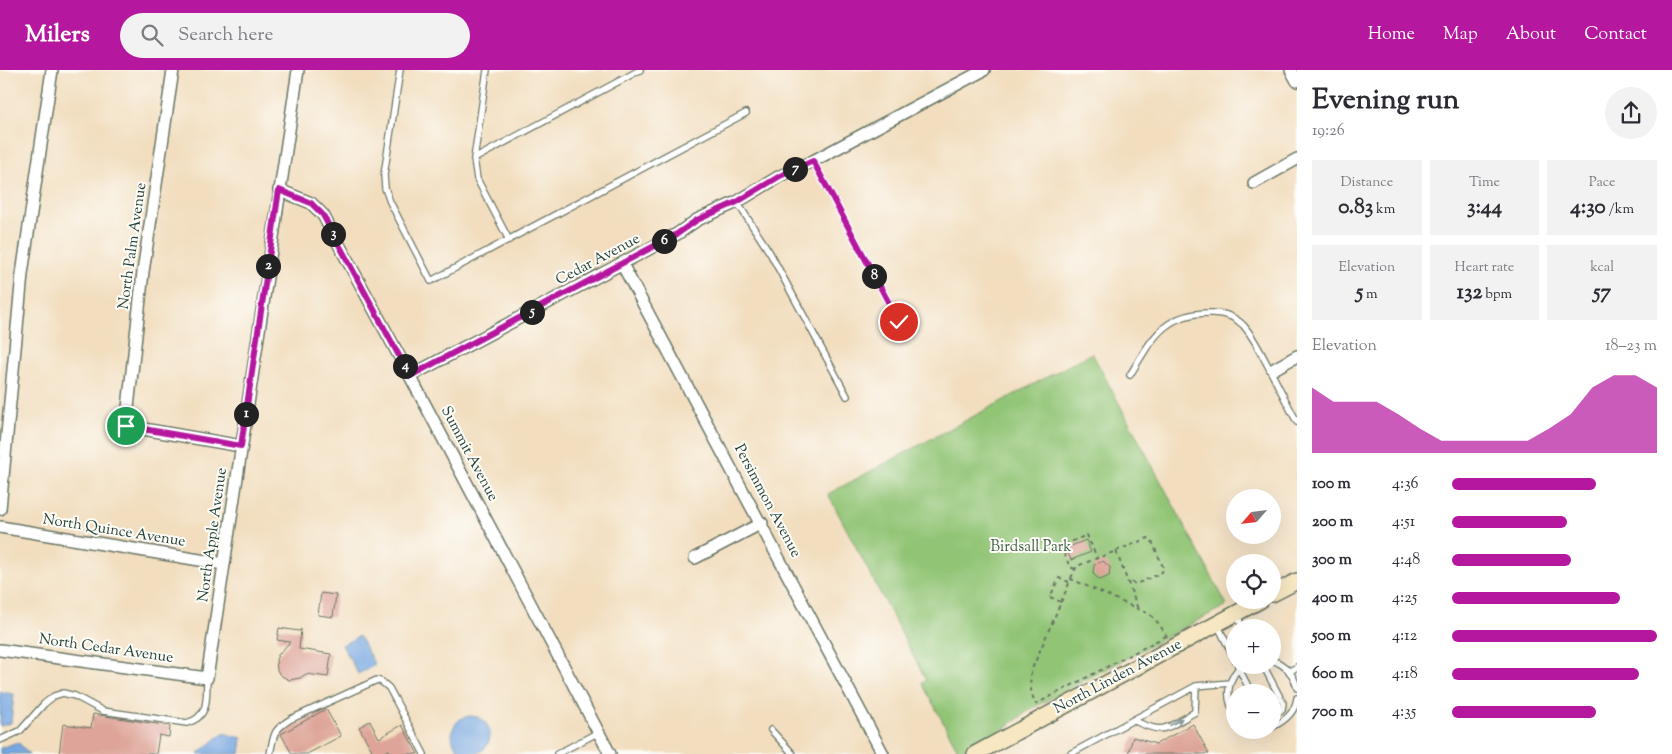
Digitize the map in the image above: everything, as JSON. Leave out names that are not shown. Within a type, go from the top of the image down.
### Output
[{"type":"street","points":[[0,509],[22,274],[52,70]]},
{"type":"street","name":"North Palm Avenue","points":[[173,70],[143,272],[126,426],[241,446]]},
{"type":"street","name":"North Apple Avenue","points":[[207,678],[298,70]]},
{"type":"street","name":"Cedar Avenue","points":[[410,376],[622,264],[677,234],[697,220],[737,202],[780,176],[813,161],[984,70]]},
{"type":"street","points":[[1291,70],[1297,81]]},
{"type":"street","points":[[1254,183],[1297,160]]},
{"type":"street","name":"Summit Avenue","points":[[279,190],[311,203],[323,215],[610,754]]},
{"type":"street","name":"Persimmon Avenue","points":[[622,264],[762,523],[883,754]]},
{"type":"street","points":[[1274,369],[1297,356]]},
{"type":"street","points":[[695,558],[762,523]]},
{"type":"street","name":"North Quince Avenue","points":[[0,527],[224,564]]},
{"type":"street","points":[[1281,589],[1297,581]]},
{"type":"street","name":"North Linden Avenue","points":[[981,753],[1169,642],[1217,624],[1245,609]]},
{"type":"street","name":"North Cedar Avenue","points":[[0,650],[207,678]]},
{"type":"lane","points":[[400,70],[384,174],[385,188],[390,202],[431,281],[746,113]]},
{"type":"lane","points":[[488,70],[474,160],[477,179],[509,240]]},
{"type":"lane","points":[[474,160],[640,70]]},
{"type":"lane","points":[[813,161],[899,322]]},
{"type":"lane","points":[[737,202],[770,253],[847,396]]},
{"type":"lane","points":[[1130,376],[1149,343],[1160,330],[1174,320],[1196,313],[1216,313],[1231,316],[1242,325],[1256,344],[1297,422]]},
{"type":"lane","points":[[1236,614],[1238,619]]},
{"type":"lane","points":[[1217,624],[1226,642]]},
{"type":"lane","points":[[1281,664],[1290,671],[1296,681],[1297,688]]},
{"type":"lane","points":[[1290,671],[1297,667]]},
{"type":"lane","points":[[1070,754],[1196,686],[1230,683],[1234,674]]},
{"type":"lane","points":[[0,740],[20,732],[44,704],[54,696],[63,693],[75,696],[103,711],[187,723],[201,716],[205,704],[207,678]]},
{"type":"lane","points":[[270,754],[275,734],[280,726],[291,719],[377,680],[388,688],[424,754]]},
{"type":"lane","points":[[1133,720],[1148,728],[1162,730],[1195,712],[1196,686]]},
{"type":"lane","points":[[1281,723],[1291,714],[1297,698]]},
{"type":"lane","points":[[771,730],[793,754]]},
{"type":"lane","points":[[556,754],[599,732]]},
{"type":"path","points":[[1075,569],[1070,567],[1061,546],[1087,535],[1097,558]]},
{"type":"path","points":[[1061,602],[1050,597],[1059,578],[1070,581],[1138,609],[1155,618],[1169,642],[1036,704],[1031,693],[1030,674],[1061,602],[1070,581],[1076,566],[1148,538],[1151,539],[1164,569],[1161,573],[1136,584],[1127,581]]},
{"type":"path","points":[[1116,551],[1138,609]]},
{"type":"green space","name":"Birdsall Park","points":[[1092,353],[1226,606],[1029,710],[1004,728],[959,752],[922,683],[926,680],[828,494]]},
{"type":"water","points":[[359,636],[375,665],[358,674],[342,645]]},
{"type":"water","points":[[0,692],[14,694],[11,723],[0,726]]},
{"type":"water","points":[[471,716],[485,721],[490,735],[485,749],[471,754],[457,749],[452,735],[457,721]]},
{"type":"water","points":[[223,733],[242,738],[240,754],[198,754]]},
{"type":"water","points":[[18,742],[29,754],[0,754],[0,748]]},
{"type":"building","points":[[1086,540],[1091,552],[1071,560],[1066,548]]},
{"type":"building","points":[[1103,561],[1110,567],[1109,576],[1100,580],[1093,574],[1094,565]]},
{"type":"building","points":[[321,593],[336,595],[333,617],[318,615]]},
{"type":"building","points":[[279,628],[299,631],[301,629],[299,649],[331,654],[328,677],[306,674],[300,678],[289,680],[280,675],[277,670],[276,660],[290,642],[277,640]]},
{"type":"building","points":[[326,709],[341,736],[307,754],[292,754],[281,734]]},
{"type":"building","points":[[93,714],[170,726],[169,737],[159,735],[156,754],[59,754],[63,724],[91,728]]},
{"type":"building","points":[[370,721],[379,738],[402,725],[418,754],[392,754],[389,750],[382,754],[374,754],[359,727]]},
{"type":"building","points":[[1193,724],[1209,754],[1128,754],[1133,737],[1156,744]]},
{"type":"route","points":[[126,426],[241,446],[279,190],[311,203],[323,215],[410,376],[677,234],[697,220],[737,202],[780,176],[813,161],[899,322]]}]
